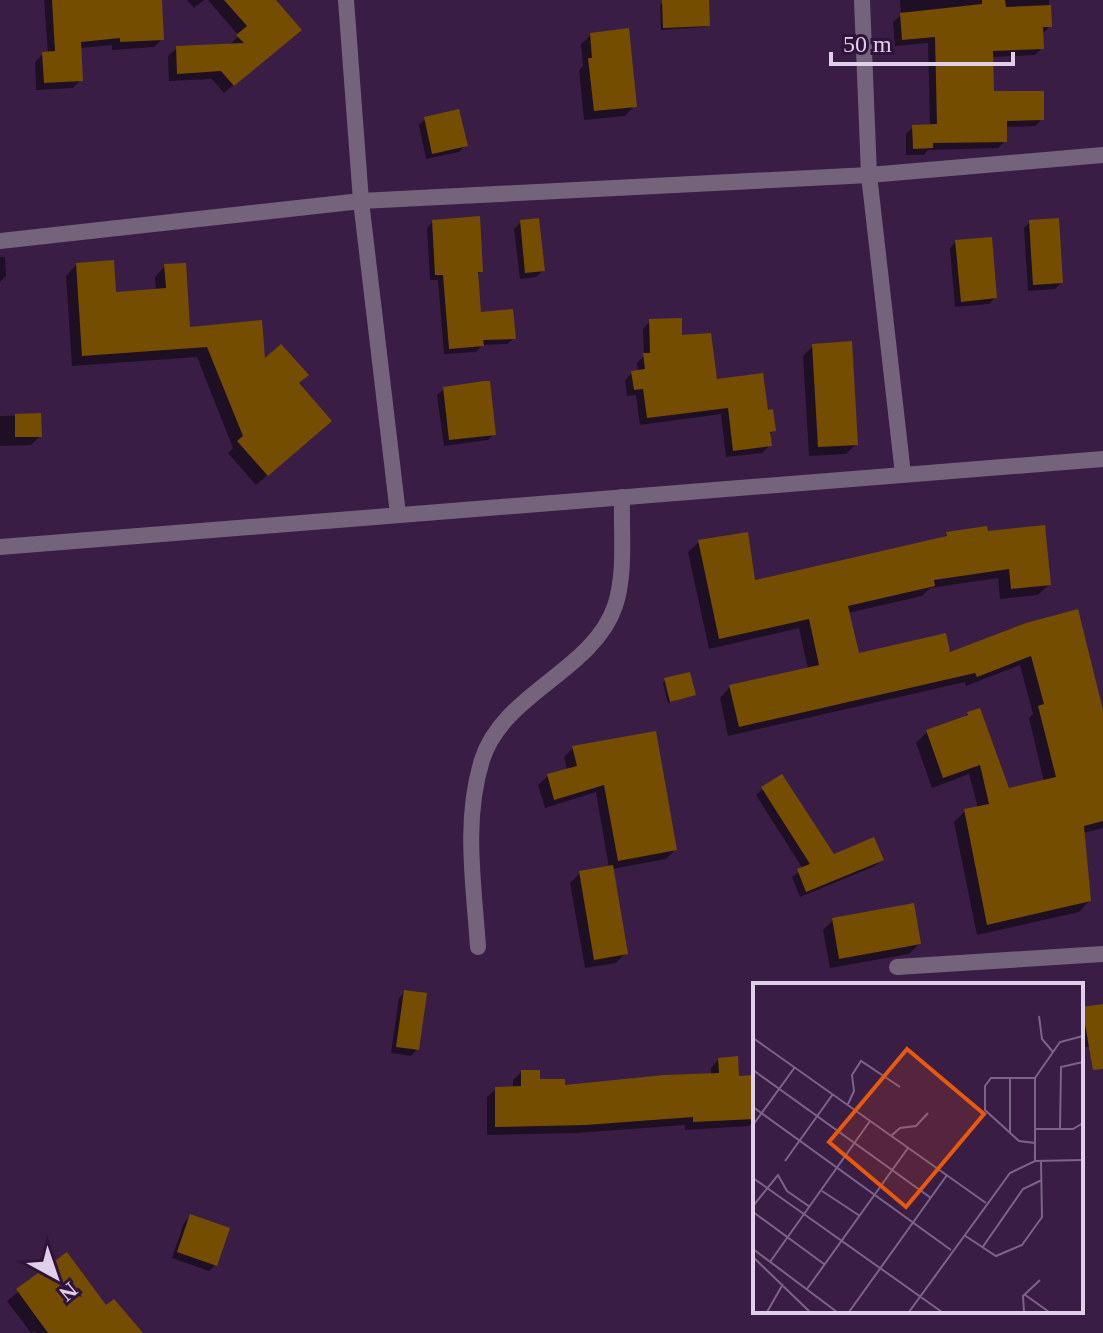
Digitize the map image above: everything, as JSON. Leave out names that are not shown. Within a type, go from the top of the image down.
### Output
[{"type":"street","points":[[346,0],[361,201],[398,514]]},
{"type":"street","points":[[862,0],[869,175],[903,474]]},
{"type":"street","points":[[0,241],[361,201],[869,175],[1103,155]]},
{"type":"street","points":[[0,547],[1103,459]]},
{"type":"street","points":[[478,947],[470,817],[482,759],[498,727],[584,650],[603,629],[615,607],[620,583],[622,497]]},
{"type":"street","points":[[897,967],[1103,954]]},
{"type":"building","points":[[52,0],[162,0],[164,40],[120,42],[120,38],[81,42],[83,81],[44,83],[42,52],[55,51]]},
{"type":"building","points":[[224,0],[276,0],[302,30],[234,86],[221,71],[177,74],[176,46],[244,43],[236,35],[247,26]]},
{"type":"building","points":[[662,0],[709,0],[710,26],[663,28]]},
{"type":"building","points":[[982,0],[1005,0],[1006,7],[1051,5],[1052,27],[1043,27],[1044,49],[993,51],[994,91],[1044,91],[1044,120],[1007,121],[1007,142],[933,143],[933,148],[913,149],[912,125],[937,124],[935,37],[902,40],[900,13],[982,4]]},
{"type":"building","points":[[629,28],[637,107],[594,111],[588,58],[592,58],[590,33]]},
{"type":"building","points":[[459,109],[468,146],[432,154],[424,117]]},
{"type":"building","points":[[480,216],[483,272],[478,272],[481,312],[513,309],[516,339],[483,340],[484,346],[449,349],[443,275],[435,275],[432,220]]},
{"type":"building","points":[[539,218],[545,271],[525,273],[520,220]]},
{"type":"building","points":[[1059,218],[1063,283],[1033,285],[1029,220]]},
{"type":"building","points":[[992,237],[997,298],[961,302],[955,240]]},
{"type":"building","points":[[114,260],[116,292],[166,288],[164,264],[186,263],[190,327],[262,320],[265,358],[281,344],[309,375],[299,383],[332,421],[268,476],[237,441],[243,436],[207,347],[82,356],[76,263]]},
{"type":"building","points":[[682,318],[682,335],[711,333],[717,379],[763,373],[768,410],[773,409],[776,431],[770,432],[772,446],[733,451],[728,408],[647,418],[643,389],[634,390],[631,371],[645,369],[643,353],[650,353],[649,319]]},
{"type":"building","points":[[852,341],[858,445],[818,447],[812,344]]},
{"type":"building","points":[[490,381],[496,435],[449,440],[443,387]]},
{"type":"building","points":[[41,413],[42,437],[15,437],[15,414]]},
{"type":"building","points":[[1045,525],[1051,585],[1011,589],[1009,569],[934,580],[935,586],[848,606],[859,653],[946,633],[950,652],[1026,623],[1078,609],[1103,710],[1103,821],[1084,826],[1091,901],[987,925],[964,809],[989,804],[980,765],[943,778],[926,730],[980,708],[1009,788],[1056,777],[1038,706],[1044,704],[1031,656],[977,677],[975,673],[739,727],[729,685],[819,665],[809,619],[719,639],[698,540],[748,532],[755,580],[947,536],[946,532],[987,526],[988,531]]},
{"type":"building","points":[[690,672],[696,695],[670,702],[664,678]]},
{"type":"building","points":[[656,731],[677,850],[618,861],[604,785],[554,800],[547,774],[577,766],[572,746]]},
{"type":"building","points":[[782,774],[834,854],[874,837],[884,860],[806,892],[797,869],[810,864],[761,787]]},
{"type":"building","points":[[613,865],[628,954],[594,960],[579,871]]},
{"type":"building","points":[[914,903],[921,944],[839,959],[832,918]]},
{"type":"building","points":[[404,990],[427,993],[419,1050],[396,1047]]},
{"type":"building","points":[[1103,1004],[1103,1069],[1093,1070],[1083,1007]]},
{"type":"building","points":[[738,1056],[739,1076],[753,1075],[753,1119],[693,1122],[693,1117],[586,1125],[495,1127],[495,1087],[521,1086],[521,1070],[540,1070],[540,1079],[565,1079],[565,1085],[719,1073],[718,1058]]},
{"type":"building","points":[[190,1214],[230,1228],[217,1266],[177,1252]]},
{"type":"building","points":[[67,1252],[106,1305],[114,1299],[143,1333],[48,1333],[16,1289]]}]
